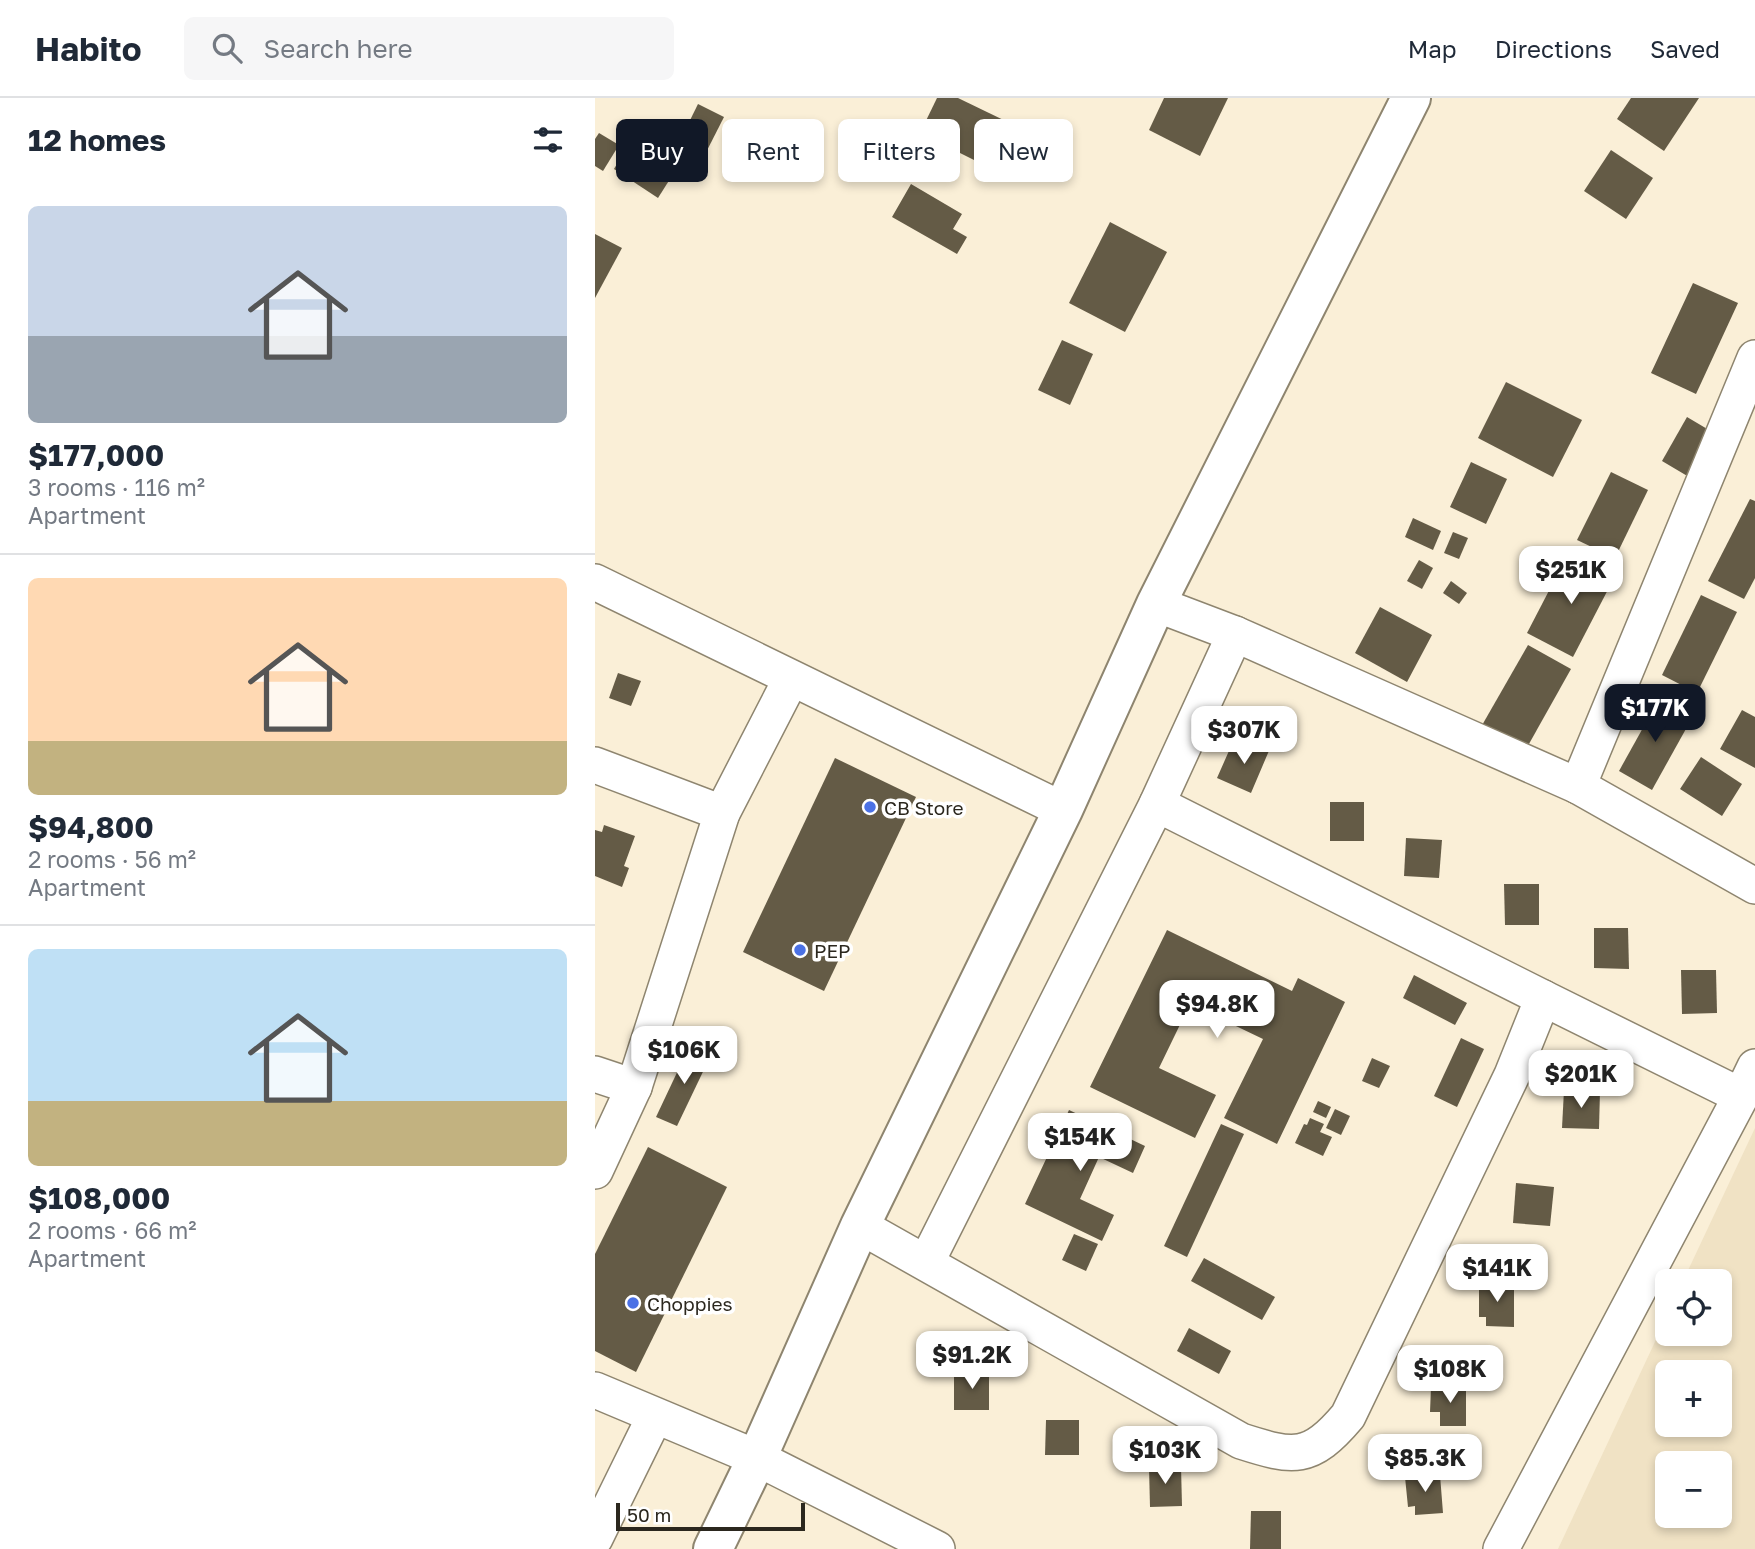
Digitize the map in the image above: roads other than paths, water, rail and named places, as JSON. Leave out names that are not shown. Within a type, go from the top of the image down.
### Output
[{"type":"main road","points":[[713,1549],[757,1458],[860,1226],[1063,810],[1156,604],[1411,98]]},
{"type":"street","points":[[1578,786],[1755,358]]},
{"type":"street","points":[[595,582],[1063,810]]},
{"type":"street","points":[[1156,604],[1235,634],[1578,786],[1755,886]]},
{"type":"street","points":[[927,1261],[1157,804],[1235,634]]},
{"type":"street","points":[[595,1171],[634,1087],[722,813],[791,679]]},
{"type":"street","points":[[595,765],[722,813]]},
{"type":"street","points":[[1157,804],[1543,998],[1748,1081],[1501,1549]]},
{"type":"street","points":[[860,1226],[927,1261],[1241,1441],[1276,1452],[1303,1452],[1329,1439],[1348,1416],[1512,1075],[1543,998]]},
{"type":"street","points":[[595,1074],[634,1087]]},
{"type":"street","points":[[595,1390],[757,1458],[937,1549]]},
{"type":"street","points":[[595,1538],[655,1416]]},
{"type":"place","name":"CB Store","points":[[870,807]]},
{"type":"place","name":"PEP","points":[[800,950]]},
{"type":"place","name":"Choppies","points":[[633,1303]]}]
